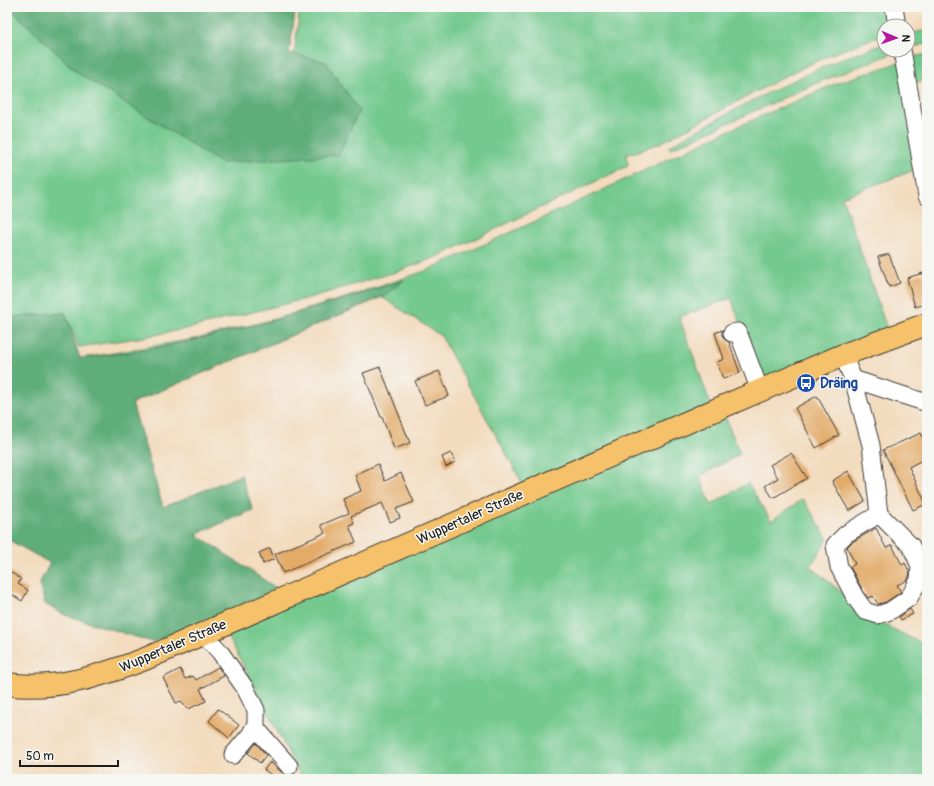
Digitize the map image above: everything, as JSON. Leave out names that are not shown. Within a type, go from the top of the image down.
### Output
[{"type":"main road","name":"Wuppertaler Straße","points":[[7,684],[27,687],[67,683],[111,672],[145,660],[843,355],[927,324]]},
{"type":"lane","points":[[894,7],[896,18]]},
{"type":"lane","points":[[903,58],[927,196]]},
{"type":"lane","points":[[732,333],[738,332],[760,391]]},
{"type":"lane","points":[[843,355],[852,379],[871,445],[879,514],[910,546],[920,566],[919,580],[909,598],[890,611],[878,615],[865,611],[855,597],[839,567],[835,545],[846,534],[879,514]]},
{"type":"lane","points":[[852,379],[927,403]]},
{"type":"lane","points":[[204,634],[220,652],[245,688],[256,710],[256,724],[250,735],[233,755]]},
{"type":"lane","points":[[254,727],[289,766]]},
{"type":"green space","points":[[7,7],[9,7],[78,73],[326,62],[294,55],[300,7],[890,7],[892,18],[876,18],[876,37],[832,54],[789,74],[660,143],[626,155],[628,166],[441,255],[399,271],[312,297],[190,328],[79,347],[65,313],[7,317]]},
{"type":"green space","points":[[9,7],[296,7],[289,53],[326,62],[359,111],[338,155],[221,163],[78,73]]},
{"type":"green space","points":[[927,30],[927,43],[916,46],[916,32]]},
{"type":"green space","points":[[876,47],[876,58],[881,58],[819,82],[670,149],[669,146],[733,111],[777,88],[844,58]]},
{"type":"green space","points":[[927,54],[927,80],[912,83],[909,58],[916,58],[916,56]]},
{"type":"green space","points":[[900,62],[920,168],[842,197],[887,329],[762,384],[731,298],[679,317],[711,405],[524,486],[441,336],[382,297],[132,403],[78,359],[200,338],[275,319],[351,296],[428,270],[571,205],[723,133],[837,83]]},
{"type":"green space","points":[[404,280],[382,297],[132,403],[163,507],[241,475],[253,510],[196,534],[279,590],[152,642],[65,615],[45,604],[39,584],[50,563],[7,539],[7,317],[65,313],[80,358],[128,353],[187,342],[312,309]]},
{"type":"green space","points":[[724,414],[740,454],[700,476],[711,505],[748,483],[771,521],[803,499],[828,539],[810,566],[875,620],[927,646],[927,779],[302,779],[226,632]]},
{"type":"building","points":[[889,254],[900,283],[889,287],[878,257]]},
{"type":"building","points":[[923,273],[927,287],[927,304],[915,307],[907,278]]},
{"type":"building","points":[[722,330],[722,335],[725,340],[729,342],[740,373],[723,379],[717,362],[724,359],[715,333]]},
{"type":"building","points":[[380,367],[410,443],[394,449],[363,373]]},
{"type":"building","points":[[439,371],[449,396],[425,405],[415,381]]},
{"type":"building","points":[[817,396],[839,435],[816,448],[795,408]]},
{"type":"building","points":[[921,433],[927,446],[927,451],[922,453],[924,459],[909,467],[926,504],[913,510],[883,450]]},
{"type":"building","points":[[451,453],[455,462],[446,467],[442,457]]},
{"type":"building","points":[[791,453],[807,478],[773,498],[765,486],[778,478],[770,465]]},
{"type":"building","points":[[378,464],[385,481],[401,473],[414,502],[396,509],[400,518],[390,522],[382,503],[351,516],[354,523],[349,525],[356,542],[283,573],[275,554],[325,533],[321,525],[349,513],[343,499],[361,491],[355,475]]},
{"type":"building","points":[[848,471],[865,501],[849,511],[832,481]]},
{"type":"building","points":[[876,528],[886,548],[892,545],[902,565],[905,563],[910,573],[908,580],[897,585],[901,592],[886,602],[878,604],[873,596],[868,598],[850,567],[855,564],[847,547],[852,542]]},
{"type":"building","points":[[270,548],[274,559],[263,564],[259,553]]},
{"type":"building","points":[[7,570],[21,579],[18,584],[28,590],[22,601],[11,594],[7,601]]},
{"type":"building","points":[[910,609],[913,614],[901,620],[899,617]]},
{"type":"building","points":[[218,667],[224,676],[200,689],[206,701],[188,709],[180,701],[176,703],[163,678],[180,669],[185,679],[193,676],[196,680]]},
{"type":"building","points":[[218,709],[239,725],[229,738],[209,721]]},
{"type":"building","points":[[256,743],[266,755],[260,763],[248,753]]},
{"type":"building","points":[[270,762],[285,775],[292,775],[297,779],[278,779],[264,770]]},
{"type":"place","name":"Dräing","points":[[806,383]]}]
